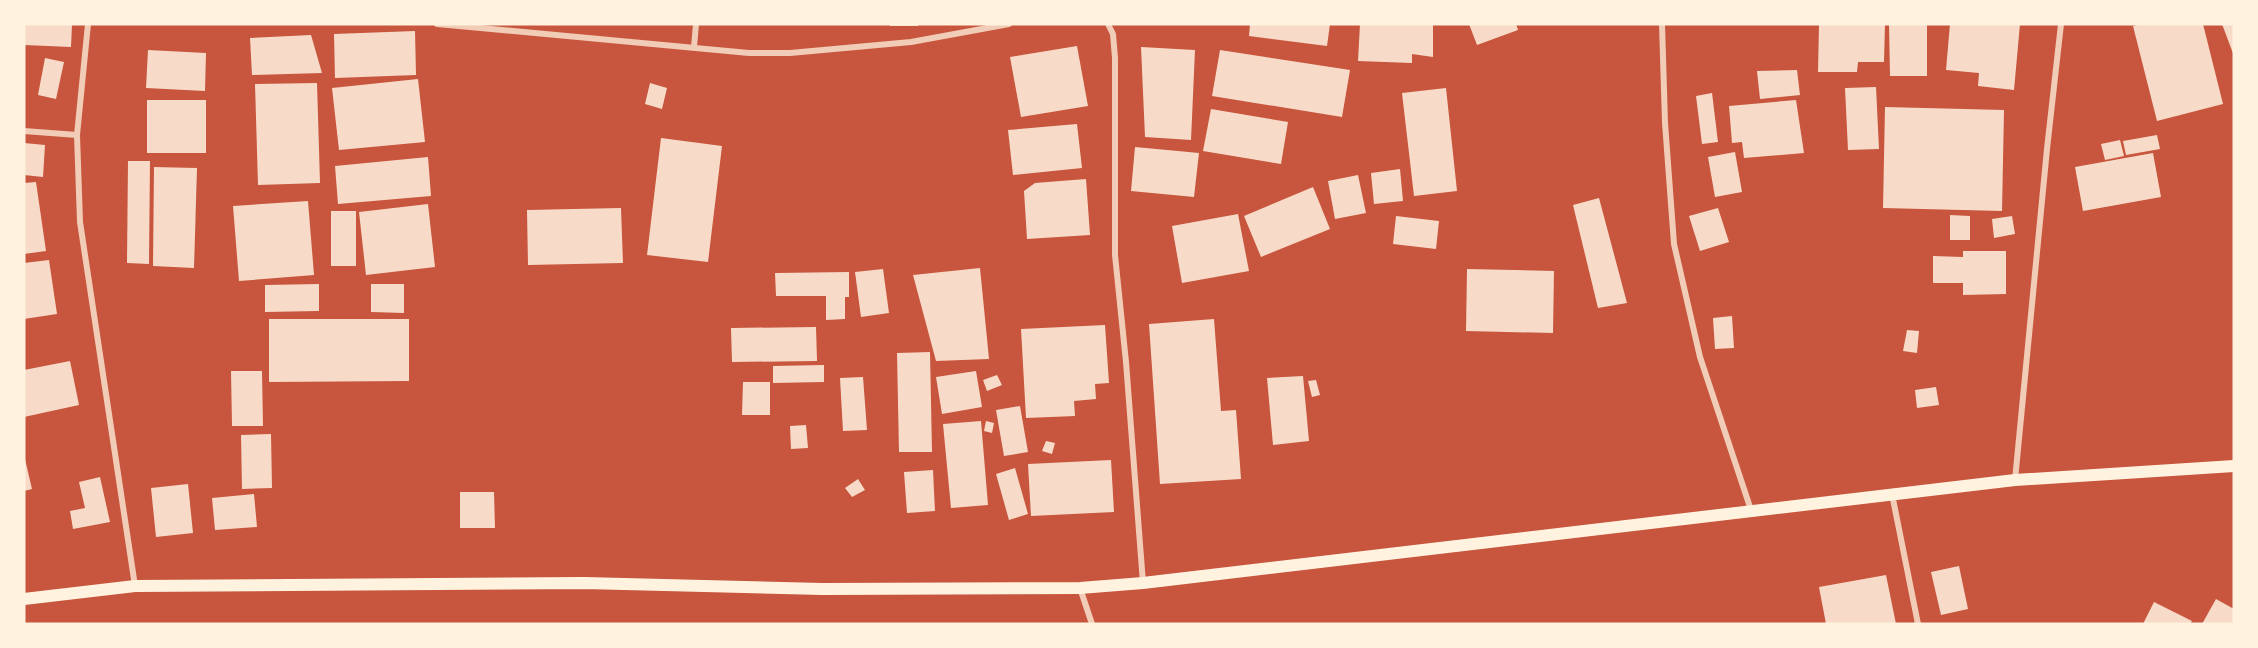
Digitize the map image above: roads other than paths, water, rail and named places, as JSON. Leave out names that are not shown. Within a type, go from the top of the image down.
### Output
[{"type":"main road","points":[[24,598],[135,586],[584,583],[822,589],[1080,588],[1143,583],[1892,493],[2015,480],[2234,466]]},
{"type":"street","points":[[88,24],[77,135],[80,222],[135,586]]},
{"type":"street","points":[[436,24],[749,52],[790,53],[911,42],[1009,24]]},
{"type":"street","points":[[694,47],[696,24]]},
{"type":"street","points":[[1108,24],[1113,34],[1115,58],[1115,255],[1143,583]]},
{"type":"street","points":[[1662,24],[1665,123],[1674,244],[1700,357],[1751,510]]},
{"type":"street","points":[[2015,480],[2061,24]]},
{"type":"street","points":[[24,131],[77,135]]},
{"type":"street","points":[[1892,493],[1918,624]]},
{"type":"street","points":[[1080,588],[1092,624]]}]
